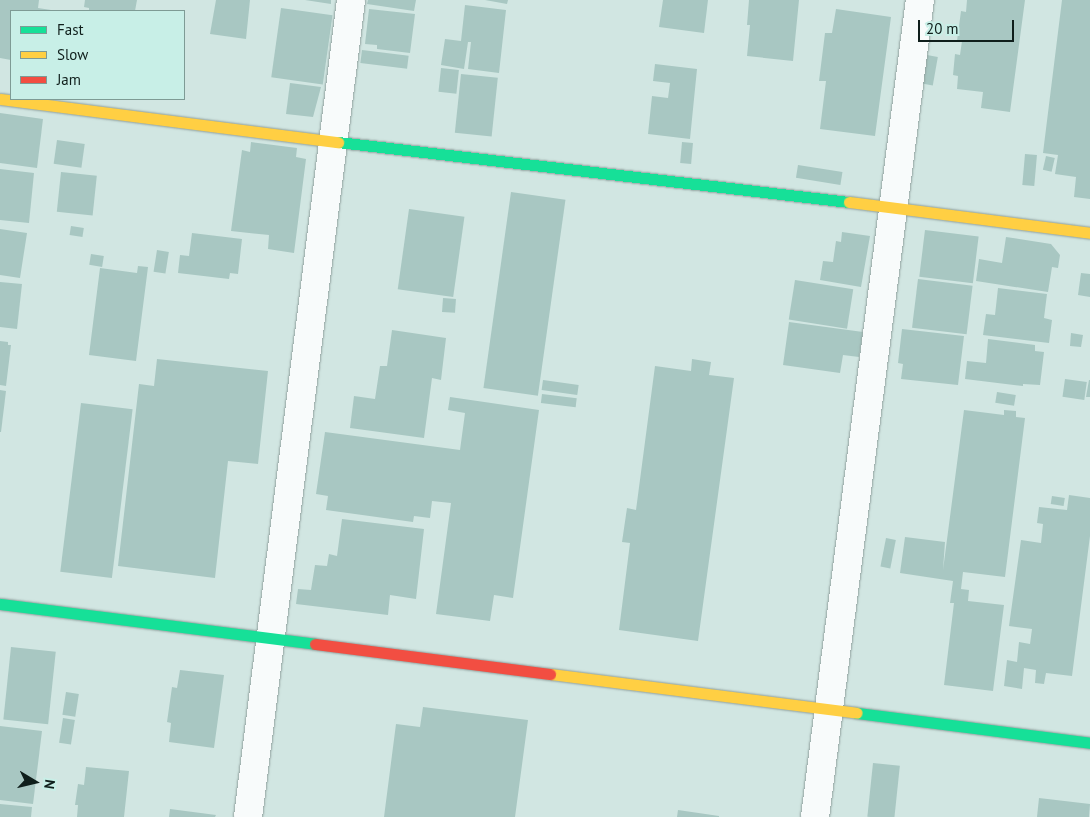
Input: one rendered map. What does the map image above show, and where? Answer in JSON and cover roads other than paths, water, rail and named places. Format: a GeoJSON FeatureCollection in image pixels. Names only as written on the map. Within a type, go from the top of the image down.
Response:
{"type":"FeatureCollection","features":[{"type":"Feature","properties":{"kind":"street"},"geometry":{"type":"LineString","coordinates":[[248,817],[351,0]]}},
{"type":"Feature","properties":{"kind":"street"},"geometry":{"type":"LineString","coordinates":[[815,817],[920,0]]}},
{"type":"Feature","properties":{"kind":"street"},"geometry":{"type":"LineString","coordinates":[[0,99],[334,142],[894,207],[1090,233]]}},
{"type":"Feature","properties":{"kind":"street"},"geometry":{"type":"LineString","coordinates":[[0,604],[1090,743]]}}]}
